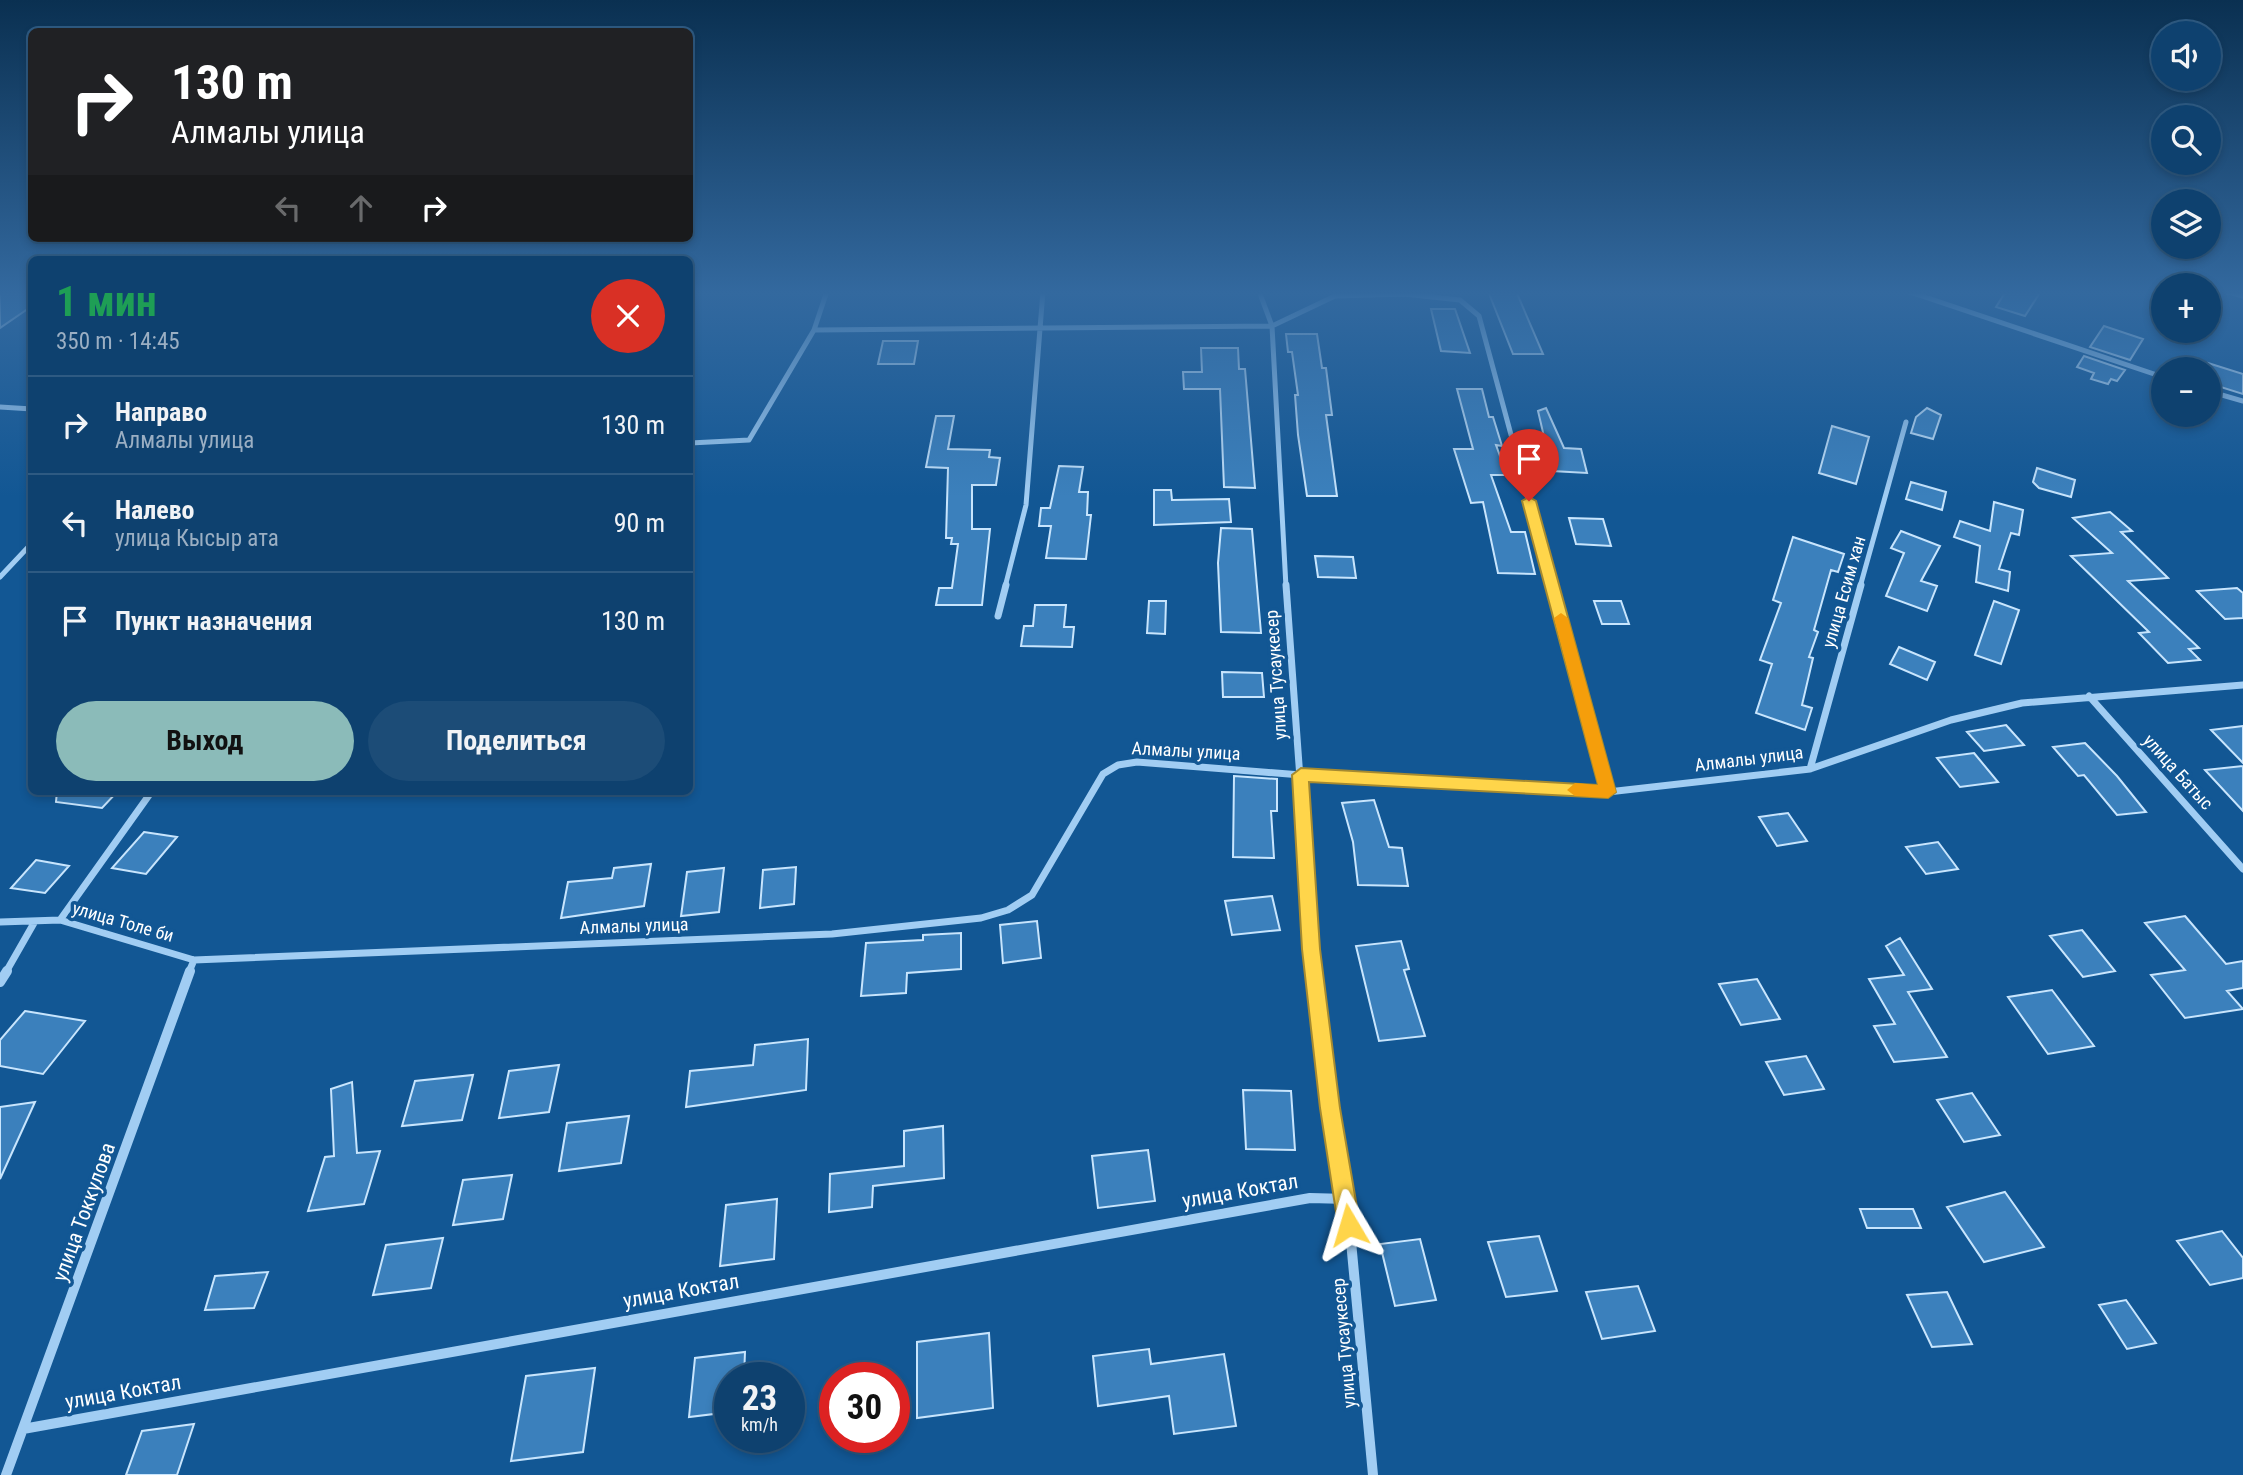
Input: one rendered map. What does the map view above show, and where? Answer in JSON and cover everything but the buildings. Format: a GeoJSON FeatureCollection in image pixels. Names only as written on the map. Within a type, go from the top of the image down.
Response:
{"type":"FeatureCollection","features":[{"type":"Feature","properties":{"kind":"street"},"geometry":{"type":"LineString","coordinates":[[693,443],[749,440],[796,360]]}},
{"type":"Feature","properties":{"kind":"street"},"geometry":{"type":"LineString","coordinates":[[998,615],[1027,505],[1038,360]]}},
{"type":"Feature","properties":{"kind":"street","name":"улица Тусаукесер"},"geometry":{"type":"LineString","coordinates":[[1274,360],[1292,698],[1301,775],[1311,949],[1330,1108],[1347,1199],[1373,1475]]}},
{"type":"Feature","properties":{"kind":"street"},"geometry":{"type":"LineString","coordinates":[[1491,360],[1608,792]]}},
{"type":"Feature","properties":{"kind":"street"},"geometry":{"type":"LineString","coordinates":[[2112,360],[2151,373]]}},
{"type":"Feature","properties":{"kind":"street"},"geometry":{"type":"LineString","coordinates":[[2221,395],[2243,401]]}},
{"type":"Feature","properties":{"kind":"street"},"geometry":{"type":"LineString","coordinates":[[0,407],[28,409]]}},
{"type":"Feature","properties":{"kind":"street","name":"улица Есим хан"},"geometry":{"type":"LineString","coordinates":[[1810,769],[1906,422]]}},
{"type":"Feature","properties":{"kind":"street"},"geometry":{"type":"LineString","coordinates":[[0,577],[28,547]]}},
{"type":"Feature","properties":{"kind":"street","name":"Алмалы улица"},"geometry":{"type":"LineString","coordinates":[[194,960],[832,934],[981,918],[1008,910],[1032,895],[1103,774],[1118,765],[1137,762],[1301,775],[1608,792],[1810,769],[1951,720],[2022,703],[2243,685]]}},
{"type":"Feature","properties":{"kind":"street","name":"улица Батыс"},"geometry":{"type":"LineString","coordinates":[[2089,696],[2243,869]]}},
{"type":"Feature","properties":{"kind":"street"},"geometry":{"type":"LineString","coordinates":[[60,920],[149,795]]}},
{"type":"Feature","properties":{"kind":"street","name":"улица Толе би"},"geometry":{"type":"LineString","coordinates":[[0,922],[34,923],[60,920],[194,960]]}},
{"type":"Feature","properties":{"kind":"street"},"geometry":{"type":"LineString","coordinates":[[0,982],[34,923]]}},
{"type":"Feature","properties":{"kind":"street","name":"улица Токкулова"},"geometry":{"type":"LineString","coordinates":[[6,1475],[194,960]]}},
{"type":"Feature","properties":{"kind":"street","name":"улица Коктал"},"geometry":{"type":"LineString","coordinates":[[23,1429],[1310,1198],[1347,1199]]}},
{"type":"Feature","properties":{"kind":"slow traffic"},"geometry":{"type":"LineString","coordinates":[[1561,618],[1608,792],[1575,790]]}},
{"type":"Feature","properties":{"kind":"route"},"geometry":{"type":"LineString","coordinates":[[1349,1225],[1347,1199],[1330,1108],[1311,949],[1301,775],[1608,792],[1529,501]]}}]}
